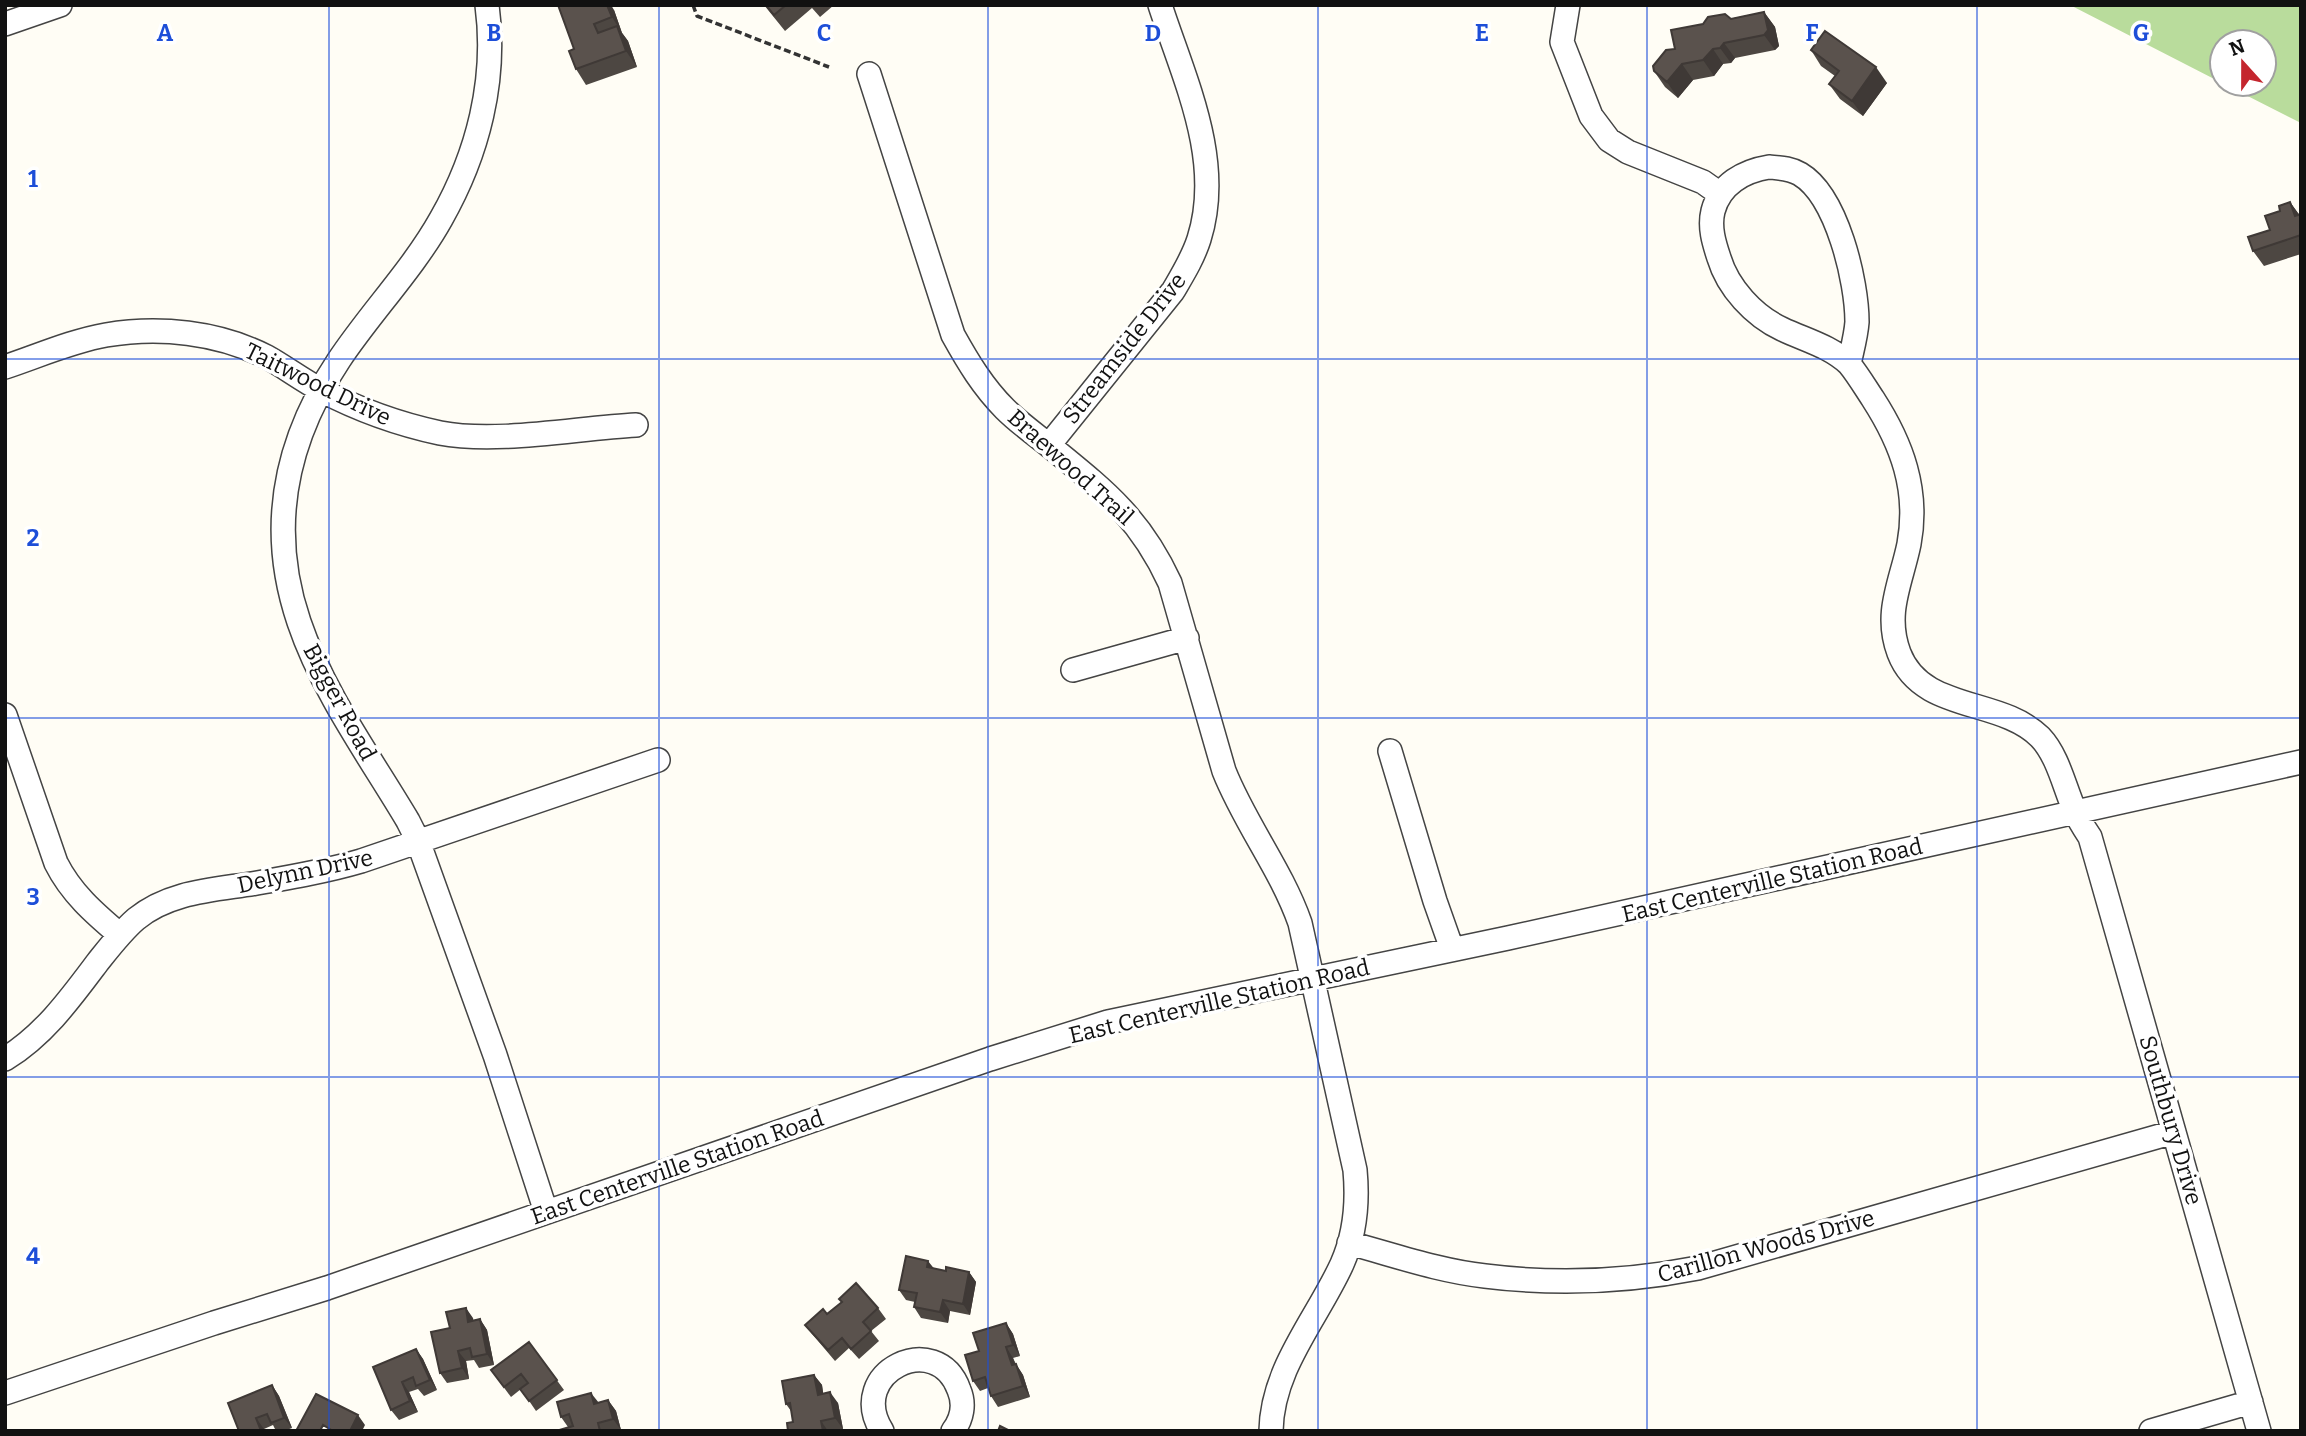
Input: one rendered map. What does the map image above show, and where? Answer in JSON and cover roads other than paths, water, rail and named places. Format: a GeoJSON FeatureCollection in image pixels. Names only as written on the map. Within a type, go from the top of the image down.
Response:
{"type":"FeatureCollection","features":[{"type":"Feature","properties":{"kind":"street"},"geometry":{"type":"LineString","coordinates":[[5,24],[60,5]]}},
{"type":"Feature","properties":{"kind":"street","name":"Bigger Road"},"geometry":{"type":"LineString","coordinates":[[487,5],[490,57],[487,87],[480,123],[457,189],[440,221],[339,360],[304,421],[294,448],[285,493],[284,551],[299,622],[317,666],[418,841],[495,1055],[546,1212]]}},
{"type":"Feature","properties":{"kind":"street","name":"Streamside Drive"},"geometry":{"type":"LineString","coordinates":[[1049,445],[1173,291],[1199,240],[1206,202],[1206,161],[1202,135],[1160,5]]}},
{"type":"Feature","properties":{"kind":"street"},"geometry":{"type":"LineString","coordinates":[[1568,5],[1562,42],[1591,116],[1609,141],[1628,152],[1703,182],[1720,194]]}},
{"type":"Feature","properties":{"kind":"street","name":"Braewood Trail"},"geometry":{"type":"LineString","coordinates":[[869,74],[953,335],[969,365],[1007,411],[1118,503],[1136,523],[1160,559],[1187,638],[1224,771],[1232,791],[1290,895],[1300,923],[1355,1170],[1356,1212],[1342,1264],[1282,1376],[1271,1431]]}},
{"type":"Feature","properties":{"kind":"street"},"geometry":{"type":"LineString","coordinates":[[1769,167],[1786,168],[1811,182],[1834,221],[1852,282],[1857,320],[1849,364],[1821,345],[1767,321],[1731,285],[1721,266],[1711,227],[1720,194],[1739,176],[1754,169],[1769,167]]}},
{"type":"Feature","properties":{"kind":"street","name":"Taitwood Drive"},"geometry":{"type":"LineString","coordinates":[[5,367],[106,335],[146,331],[180,332],[242,347],[266,357],[320,390],[387,420],[443,433],[470,436],[524,435],[636,425]]}},
{"type":"Feature","properties":{"kind":"street","name":"Southbury Drive"},"geometry":{"type":"LineString","coordinates":[[1849,364],[1889,424],[1907,468],[1912,496],[1912,522],[1893,608],[1895,637],[1900,656],[1927,687],[1945,697],[2013,717],[2035,733],[2052,753],[2075,812],[2090,837],[2259,1431]]}},
{"type":"Feature","properties":{"kind":"street"},"geometry":{"type":"LineString","coordinates":[[1073,670],[1187,638]]}},
{"type":"Feature","properties":{"kind":"street"},"geometry":{"type":"LineString","coordinates":[[5,715],[56,863],[65,881],[81,901],[120,935]]}},
{"type":"Feature","properties":{"kind":"street"},"geometry":{"type":"LineString","coordinates":[[1390,751],[1434,901],[1452,949]]}},
{"type":"Feature","properties":{"kind":"street","name":"Delynn Drive"},"geometry":{"type":"LineString","coordinates":[[5,1059],[39,1033],[61,1011],[120,935],[150,908],[198,892],[322,872],[361,862],[658,760]]}},
{"type":"Feature","properties":{"kind":"street","name":"East Centerville Station Road"},"geometry":{"type":"LineString","coordinates":[[5,1393],[327,1288],[990,1059],[1108,1022],[2301,762]]}},
{"type":"Feature","properties":{"kind":"street","name":"Carillon Woods Drive"},"geometry":{"type":"LineString","coordinates":[[1349,1243],[1427,1265],[1483,1276],[1558,1282],[1651,1277],[1711,1265],[2174,1132]]}},
{"type":"Feature","properties":{"kind":"street"},"geometry":{"type":"LineString","coordinates":[[883,1431],[873,1409],[878,1384],[886,1373],[897,1365],[909,1360],[922,1360],[935,1363],[957,1382],[962,1396],[962,1411],[953,1431]]}},
{"type":"Feature","properties":{"kind":"street"},"geometry":{"type":"LineString","coordinates":[[2151,1431],[2251,1402]]}}]}
